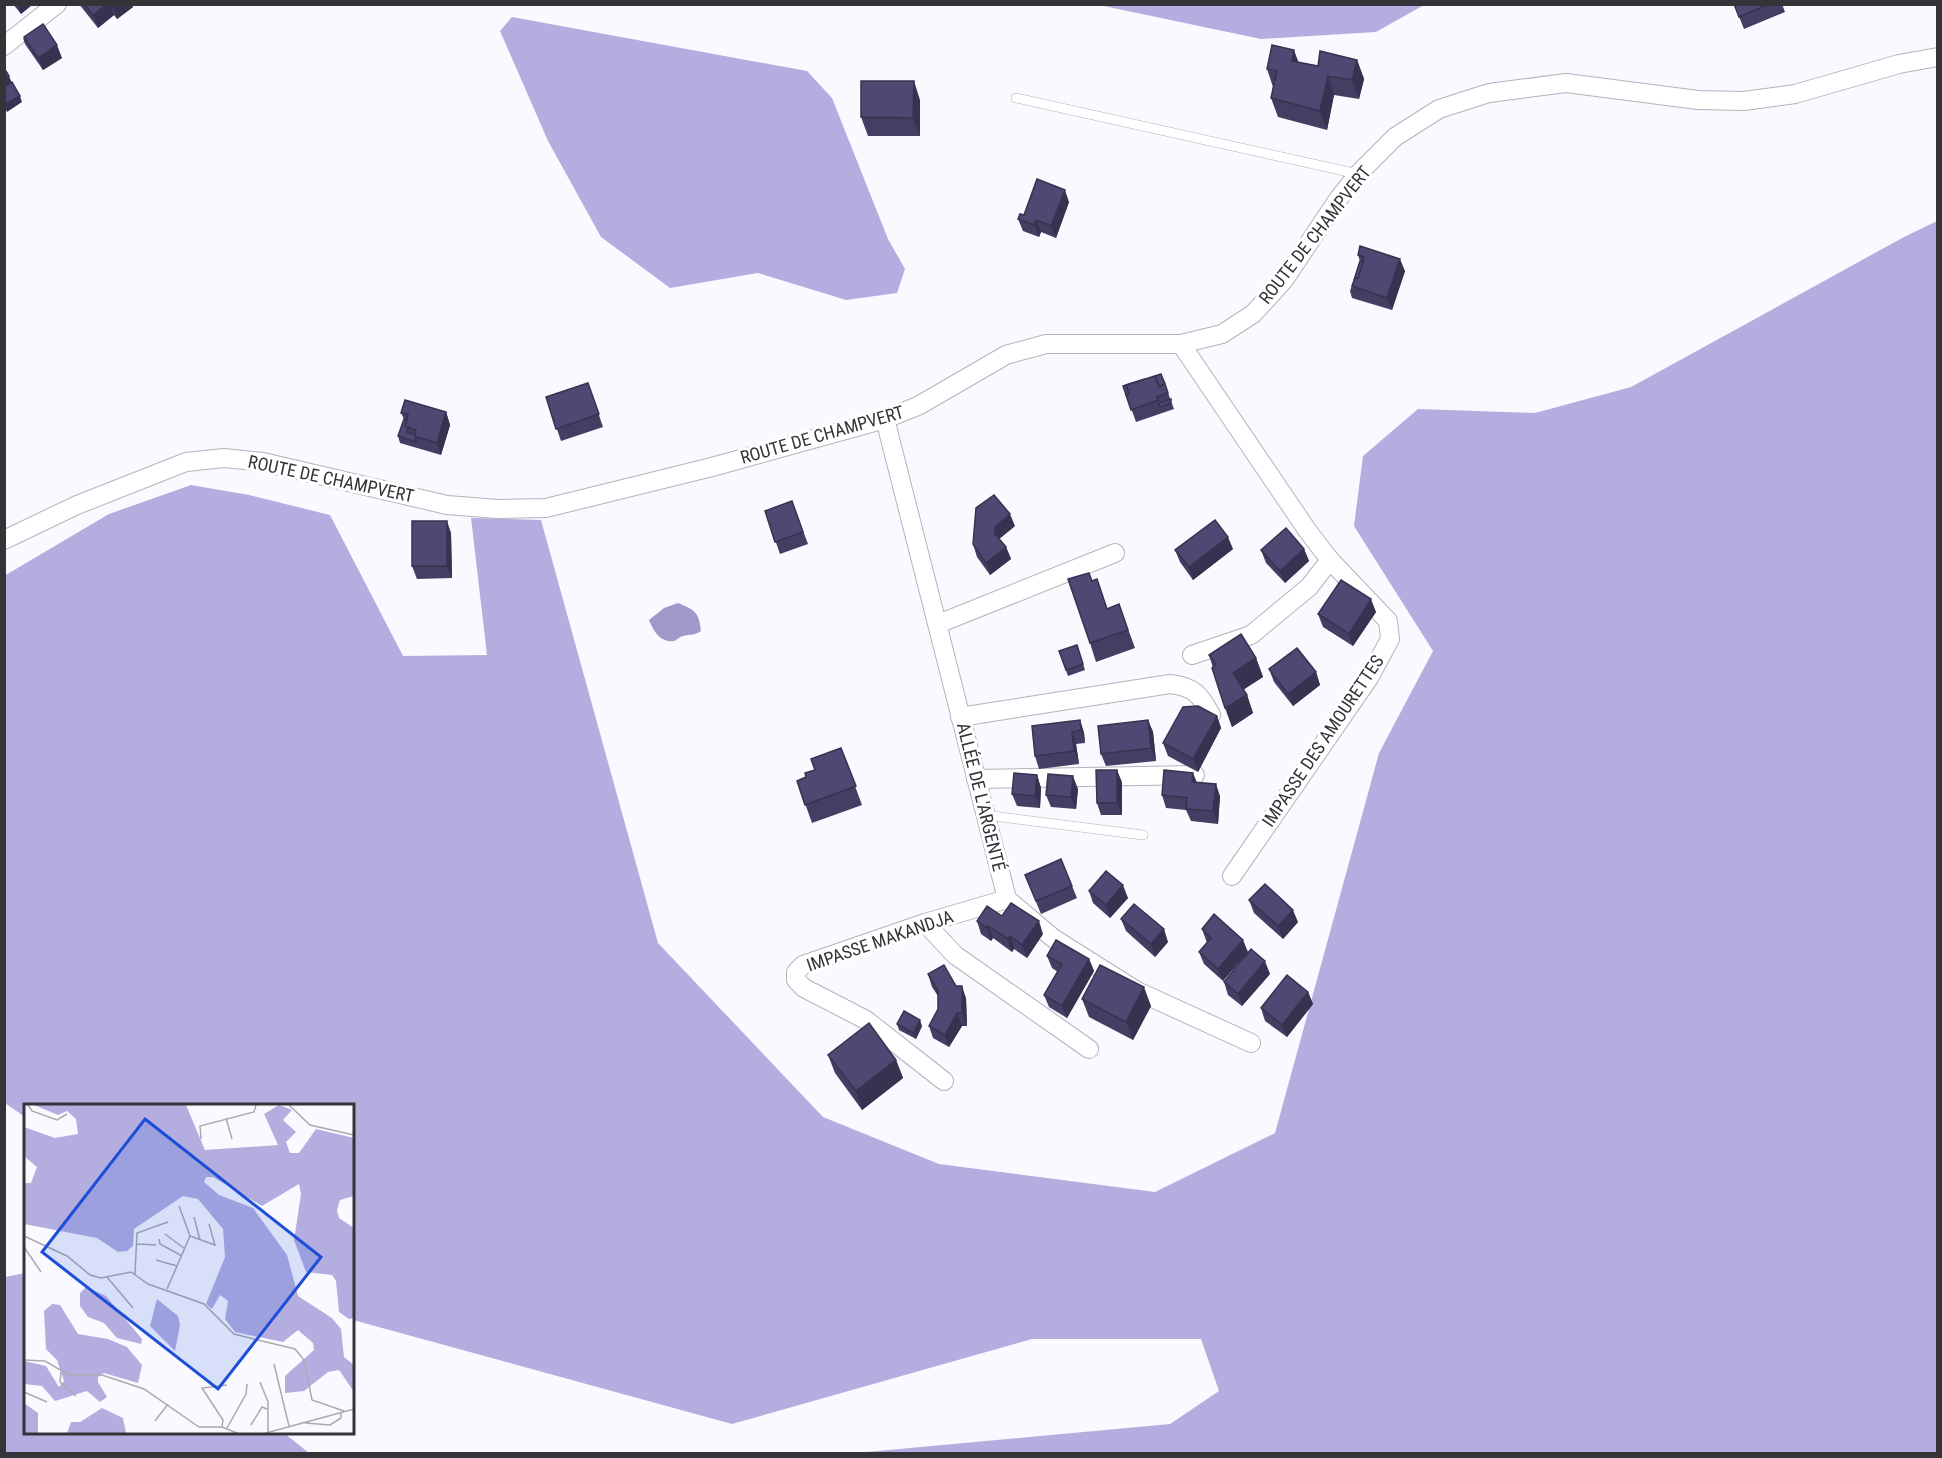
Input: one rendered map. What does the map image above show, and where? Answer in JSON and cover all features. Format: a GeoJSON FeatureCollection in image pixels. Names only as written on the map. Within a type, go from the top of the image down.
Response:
{"type":"FeatureCollection","features":[{"type":"Feature","properties":{"kind":"street"},"geometry":{"type":"LineString","coordinates":[[4,46],[57,4]]}},
{"type":"Feature","properties":{"kind":"street","name":"ROUTE DE CHAMPVERT"},"geometry":{"type":"LineString","coordinates":[[4,540],[76,505],[186,462],[225,458],[263,462],[447,505],[498,509],[546,508],[712,467],[885,418],[918,406],[1006,356],[1046,344],[1180,344],[1222,334],[1253,314],[1284,280],[1339,198],[1358,174],[1395,137],[1439,109],[1489,93],[1566,83],[1698,100],[1744,101],[1796,94],[1899,64],[1938,57]]}},
{"type":"Feature","properties":{"kind":"street","name":"IMPASSE DES AMOURETTES"},"geometry":{"type":"LineString","coordinates":[[1180,344],[1307,530],[1330,560],[1388,621],[1390,639],[1369,678],[1232,876]]}},
{"type":"Feature","properties":{"kind":"street","name":"ALLÉE DE L'ARGENTÉ"},"geometry":{"type":"LineString","coordinates":[[885,418],[1007,899]]}},
{"type":"Feature","properties":{"kind":"street"},"geometry":{"type":"LineString","coordinates":[[938,624],[1115,553]]}},
{"type":"Feature","properties":{"kind":"street"},"geometry":{"type":"LineString","coordinates":[[1192,655],[1251,635],[1309,587],[1330,560]]}},
{"type":"Feature","properties":{"kind":"street"},"geometry":{"type":"LineString","coordinates":[[960,717],[1170,684],[1187,686],[1202,697],[1211,715]]}},
{"type":"Feature","properties":{"kind":"street"},"geometry":{"type":"LineString","coordinates":[[976,779],[1195,775]]}},
{"type":"Feature","properties":{"kind":"street"},"geometry":{"type":"LineString","coordinates":[[1007,899],[1053,938],[1137,991],[1251,1043]]}},
{"type":"Feature","properties":{"kind":"street","name":"IMPASSE MAKANDJA"},"geometry":{"type":"LineString","coordinates":[[944,1081],[866,1020],[804,988],[796,980],[796,972],[803,965],[925,923],[1007,899]]}},
{"type":"Feature","properties":{"kind":"street"},"geometry":{"type":"LineString","coordinates":[[925,923],[955,954],[1089,1049]]}},
{"type":"Feature","properties":{"kind":"lane"},"geometry":{"type":"LineString","coordinates":[[1016,98],[1358,174]]}},
{"type":"Feature","properties":{"kind":"lane"},"geometry":{"type":"LineString","coordinates":[[985,815],[1143,835]]}},
{"type":"Feature","properties":{"kind":"shaded area"},"geometry":{"type":"Polygon","coordinates":[[[1099,5],[1424,5],[1376,32],[1261,39],[1099,5]]]}},
{"type":"Feature","properties":{"kind":"shaded area"},"geometry":{"type":"Polygon","coordinates":[[[512,17],[807,71],[832,98],[888,239],[905,269],[897,293],[846,300],[758,273],[670,288],[601,237],[548,141],[500,31],[512,17]]]}},
{"type":"Feature","properties":{"kind":"shaded area"},"geometry":{"type":"Polygon","coordinates":[[[1937,221],[1937,1453],[856,1453],[1170,1424],[1219,1391],[1201,1339],[1032,1339],[732,1424],[354,1320],[354,1104],[24,1104],[24,1116],[5,1103],[4,576],[109,514],[191,485],[249,495],[330,515],[403,656],[487,655],[471,518],[541,520],[658,943],[823,1117],[939,1164],[1155,1192],[1275,1133],[1379,753],[1433,651],[1354,526],[1363,456],[1418,409],[1535,413],[1631,387],[1937,221]]]}},
{"type":"Feature","properties":{"kind":"shaded area"},"geometry":{"type":"Polygon","coordinates":[[[678,603],[695,612],[701,631],[682,636],[674,641],[665,640],[655,632],[649,620],[664,608],[678,603]]]}},
{"type":"Feature","properties":{"kind":"shaded area"},"geometry":{"type":"Polygon","coordinates":[[[24,1273],[24,1434],[285,1434],[309,1453],[5,1453],[5,1277],[24,1273]]]}},
{"type":"Feature","properties":{"kind":"building"},"geometry":{"type":"Polygon","coordinates":[[[84,4],[107,4],[93,15],[84,4]]]}},
{"type":"Feature","properties":{"kind":"building"},"geometry":{"type":"Polygon","coordinates":[[[1734,4],[1769,4],[1739,17],[1734,4]]]}},
{"type":"Feature","properties":{"kind":"building"},"geometry":{"type":"Polygon","coordinates":[[[43,24],[57,45],[38,58],[24,37],[43,24]]]}},
{"type":"Feature","properties":{"kind":"building"},"geometry":{"type":"Polygon","coordinates":[[[1272,45],[1294,50],[1292,61],[1318,66],[1320,51],[1357,60],[1352,80],[1328,76],[1320,111],[1271,98],[1277,71],[1267,69],[1272,45]]]}},
{"type":"Feature","properties":{"kind":"building"},"geometry":{"type":"Polygon","coordinates":[[[4,68],[9,76],[4,79],[4,68]]]}},
{"type":"Feature","properties":{"kind":"building"},"geometry":{"type":"Polygon","coordinates":[[[861,81],[914,81],[913,118],[861,117],[861,81]]]}},
{"type":"Feature","properties":{"kind":"building"},"geometry":{"type":"Polygon","coordinates":[[[12,82],[20,96],[4,105],[4,87],[12,82]]]}},
{"type":"Feature","properties":{"kind":"building"},"geometry":{"type":"Polygon","coordinates":[[[1037,179],[1065,190],[1051,226],[1036,220],[1034,225],[1018,219],[1020,214],[1024,215],[1037,179]]]}},
{"type":"Feature","properties":{"kind":"building"},"geometry":{"type":"Polygon","coordinates":[[[1360,246],[1400,259],[1387,298],[1352,286],[1355,278],[1358,278],[1364,257],[1358,255],[1360,246]]]}},
{"type":"Feature","properties":{"kind":"building"},"geometry":{"type":"Polygon","coordinates":[[[1360,261],[1363,262],[1358,278],[1354,280],[1360,261]]]}},
{"type":"Feature","properties":{"kind":"building"},"geometry":{"type":"Polygon","coordinates":[[[1161,374],[1165,384],[1159,387],[1155,376],[1161,374]]]}},
{"type":"Feature","properties":{"kind":"building"},"geometry":{"type":"Polygon","coordinates":[[[1155,376],[1159,387],[1165,384],[1168,393],[1157,397],[1158,400],[1131,410],[1126,395],[1129,394],[1126,385],[1155,376]]]}},
{"type":"Feature","properties":{"kind":"building"},"geometry":{"type":"Polygon","coordinates":[[[588,383],[599,414],[556,429],[546,397],[588,383]]]}},
{"type":"Feature","properties":{"kind":"building"},"geometry":{"type":"Polygon","coordinates":[[[1126,385],[1129,394],[1126,395],[1123,386],[1126,385]]]}},
{"type":"Feature","properties":{"kind":"building"},"geometry":{"type":"Polygon","coordinates":[[[1171,399],[1171,403],[1160,407],[1159,403],[1171,399]]]}},
{"type":"Feature","properties":{"kind":"building"},"geometry":{"type":"Polygon","coordinates":[[[405,400],[446,412],[437,443],[414,436],[416,430],[405,426],[408,414],[401,413],[405,400]]]}},
{"type":"Feature","properties":{"kind":"building"},"geometry":{"type":"Polygon","coordinates":[[[404,419],[407,420],[405,426],[408,427],[407,432],[415,435],[416,442],[398,436],[404,419]]]}},
{"type":"Feature","properties":{"kind":"building"},"geometry":{"type":"Polygon","coordinates":[[[994,495],[1010,514],[995,527],[995,534],[1006,547],[986,563],[973,544],[976,508],[994,495]]]}},
{"type":"Feature","properties":{"kind":"building"},"geometry":{"type":"Polygon","coordinates":[[[792,501],[803,532],[775,542],[765,511],[792,501]]]}},
{"type":"Feature","properties":{"kind":"building"},"geometry":{"type":"Polygon","coordinates":[[[1215,520],[1228,537],[1189,567],[1175,550],[1215,520]]]}},
{"type":"Feature","properties":{"kind":"building"},"geometry":{"type":"Polygon","coordinates":[[[412,521],[447,521],[447,566],[412,566],[412,521]]]}},
{"type":"Feature","properties":{"kind":"building"},"geometry":{"type":"Polygon","coordinates":[[[1286,528],[1304,549],[1280,571],[1261,550],[1286,528]]]}},
{"type":"Feature","properties":{"kind":"building"},"geometry":{"type":"Polygon","coordinates":[[[1089,573],[1092,581],[1097,579],[1107,609],[1119,604],[1128,630],[1090,643],[1068,579],[1089,573]]]}},
{"type":"Feature","properties":{"kind":"building"},"geometry":{"type":"Polygon","coordinates":[[[1341,580],[1371,599],[1349,634],[1318,614],[1341,580]]]}},
{"type":"Feature","properties":{"kind":"building"},"geometry":{"type":"Polygon","coordinates":[[[1241,634],[1256,658],[1233,673],[1247,695],[1225,708],[1212,668],[1216,664],[1209,655],[1241,634]]]}},
{"type":"Feature","properties":{"kind":"building"},"geometry":{"type":"Polygon","coordinates":[[[1077,645],[1083,664],[1066,670],[1059,651],[1077,645]]]}},
{"type":"Feature","properties":{"kind":"building"},"geometry":{"type":"Polygon","coordinates":[[[1297,648],[1316,672],[1288,694],[1269,669],[1297,648]]]}},
{"type":"Feature","properties":{"kind":"building"},"geometry":{"type":"Polygon","coordinates":[[[1198,706],[1217,716],[1193,759],[1163,743],[1183,707],[1198,706]]]}},
{"type":"Feature","properties":{"kind":"building"},"geometry":{"type":"Polygon","coordinates":[[[1080,720],[1081,730],[1072,732],[1074,751],[1035,756],[1032,726],[1080,720]]]}},
{"type":"Feature","properties":{"kind":"building"},"geometry":{"type":"Polygon","coordinates":[[[1148,720],[1151,748],[1101,754],[1098,726],[1148,720]]]}},
{"type":"Feature","properties":{"kind":"building"},"geometry":{"type":"Polygon","coordinates":[[[841,748],[856,786],[805,805],[797,781],[806,777],[805,773],[815,770],[811,759],[841,748]]]}},
{"type":"Feature","properties":{"kind":"building"},"geometry":{"type":"Polygon","coordinates":[[[1096,770],[1117,770],[1117,803],[1097,803],[1096,770]]]}},
{"type":"Feature","properties":{"kind":"building"},"geometry":{"type":"Polygon","coordinates":[[[1164,770],[1193,773],[1192,782],[1216,784],[1213,811],[1186,809],[1187,798],[1162,795],[1164,770]]]}},
{"type":"Feature","properties":{"kind":"building"},"geometry":{"type":"Polygon","coordinates":[[[1014,773],[1037,775],[1035,796],[1012,794],[1014,773]]]}},
{"type":"Feature","properties":{"kind":"building"},"geometry":{"type":"Polygon","coordinates":[[[1048,774],[1073,776],[1071,797],[1046,795],[1048,774]]]}},
{"type":"Feature","properties":{"kind":"building"},"geometry":{"type":"Polygon","coordinates":[[[1061,859],[1072,886],[1036,901],[1025,875],[1061,859]]]}},
{"type":"Feature","properties":{"kind":"building"},"geometry":{"type":"Polygon","coordinates":[[[1106,871],[1123,885],[1106,905],[1089,891],[1106,871]]]}},
{"type":"Feature","properties":{"kind":"building"},"geometry":{"type":"Polygon","coordinates":[[[1265,884],[1293,910],[1278,926],[1249,900],[1265,884]]]}},
{"type":"Feature","properties":{"kind":"building"},"geometry":{"type":"Polygon","coordinates":[[[1011,903],[1039,921],[1022,945],[1010,936],[1008,939],[977,921],[987,906],[1002,916],[1011,903]]]}},
{"type":"Feature","properties":{"kind":"building"},"geometry":{"type":"Polygon","coordinates":[[[1134,904],[1164,929],[1151,944],[1121,919],[1134,904]]]}},
{"type":"Feature","properties":{"kind":"building"},"geometry":{"type":"Polygon","coordinates":[[[1214,914],[1243,940],[1218,969],[1199,952],[1211,938],[1202,929],[1214,914]]]}},
{"type":"Feature","properties":{"kind":"building"},"geometry":{"type":"Polygon","coordinates":[[[1056,940],[1089,959],[1062,1006],[1044,995],[1062,964],[1047,956],[1056,940]]]}},
{"type":"Feature","properties":{"kind":"building"},"geometry":{"type":"Polygon","coordinates":[[[1251,949],[1265,961],[1238,994],[1224,982],[1251,949]]]}},
{"type":"Feature","properties":{"kind":"building"},"geometry":{"type":"Polygon","coordinates":[[[944,965],[956,986],[962,986],[962,1013],[957,1013],[945,1035],[929,1026],[938,1009],[938,991],[928,974],[944,965]]]}},
{"type":"Feature","properties":{"kind":"building"},"geometry":{"type":"Polygon","coordinates":[[[1100,965],[1144,987],[1126,1022],[1082,999],[1100,965]]]}},
{"type":"Feature","properties":{"kind":"building"},"geometry":{"type":"Polygon","coordinates":[[[1287,975],[1308,992],[1282,1025],[1261,1008],[1287,975]]]}},
{"type":"Feature","properties":{"kind":"building"},"geometry":{"type":"Polygon","coordinates":[[[904,1011],[920,1020],[913,1033],[897,1024],[904,1011]]]}},
{"type":"Feature","properties":{"kind":"building"},"geometry":{"type":"Polygon","coordinates":[[[869,1023],[896,1060],[856,1091],[828,1055],[869,1023]]]}}]}
